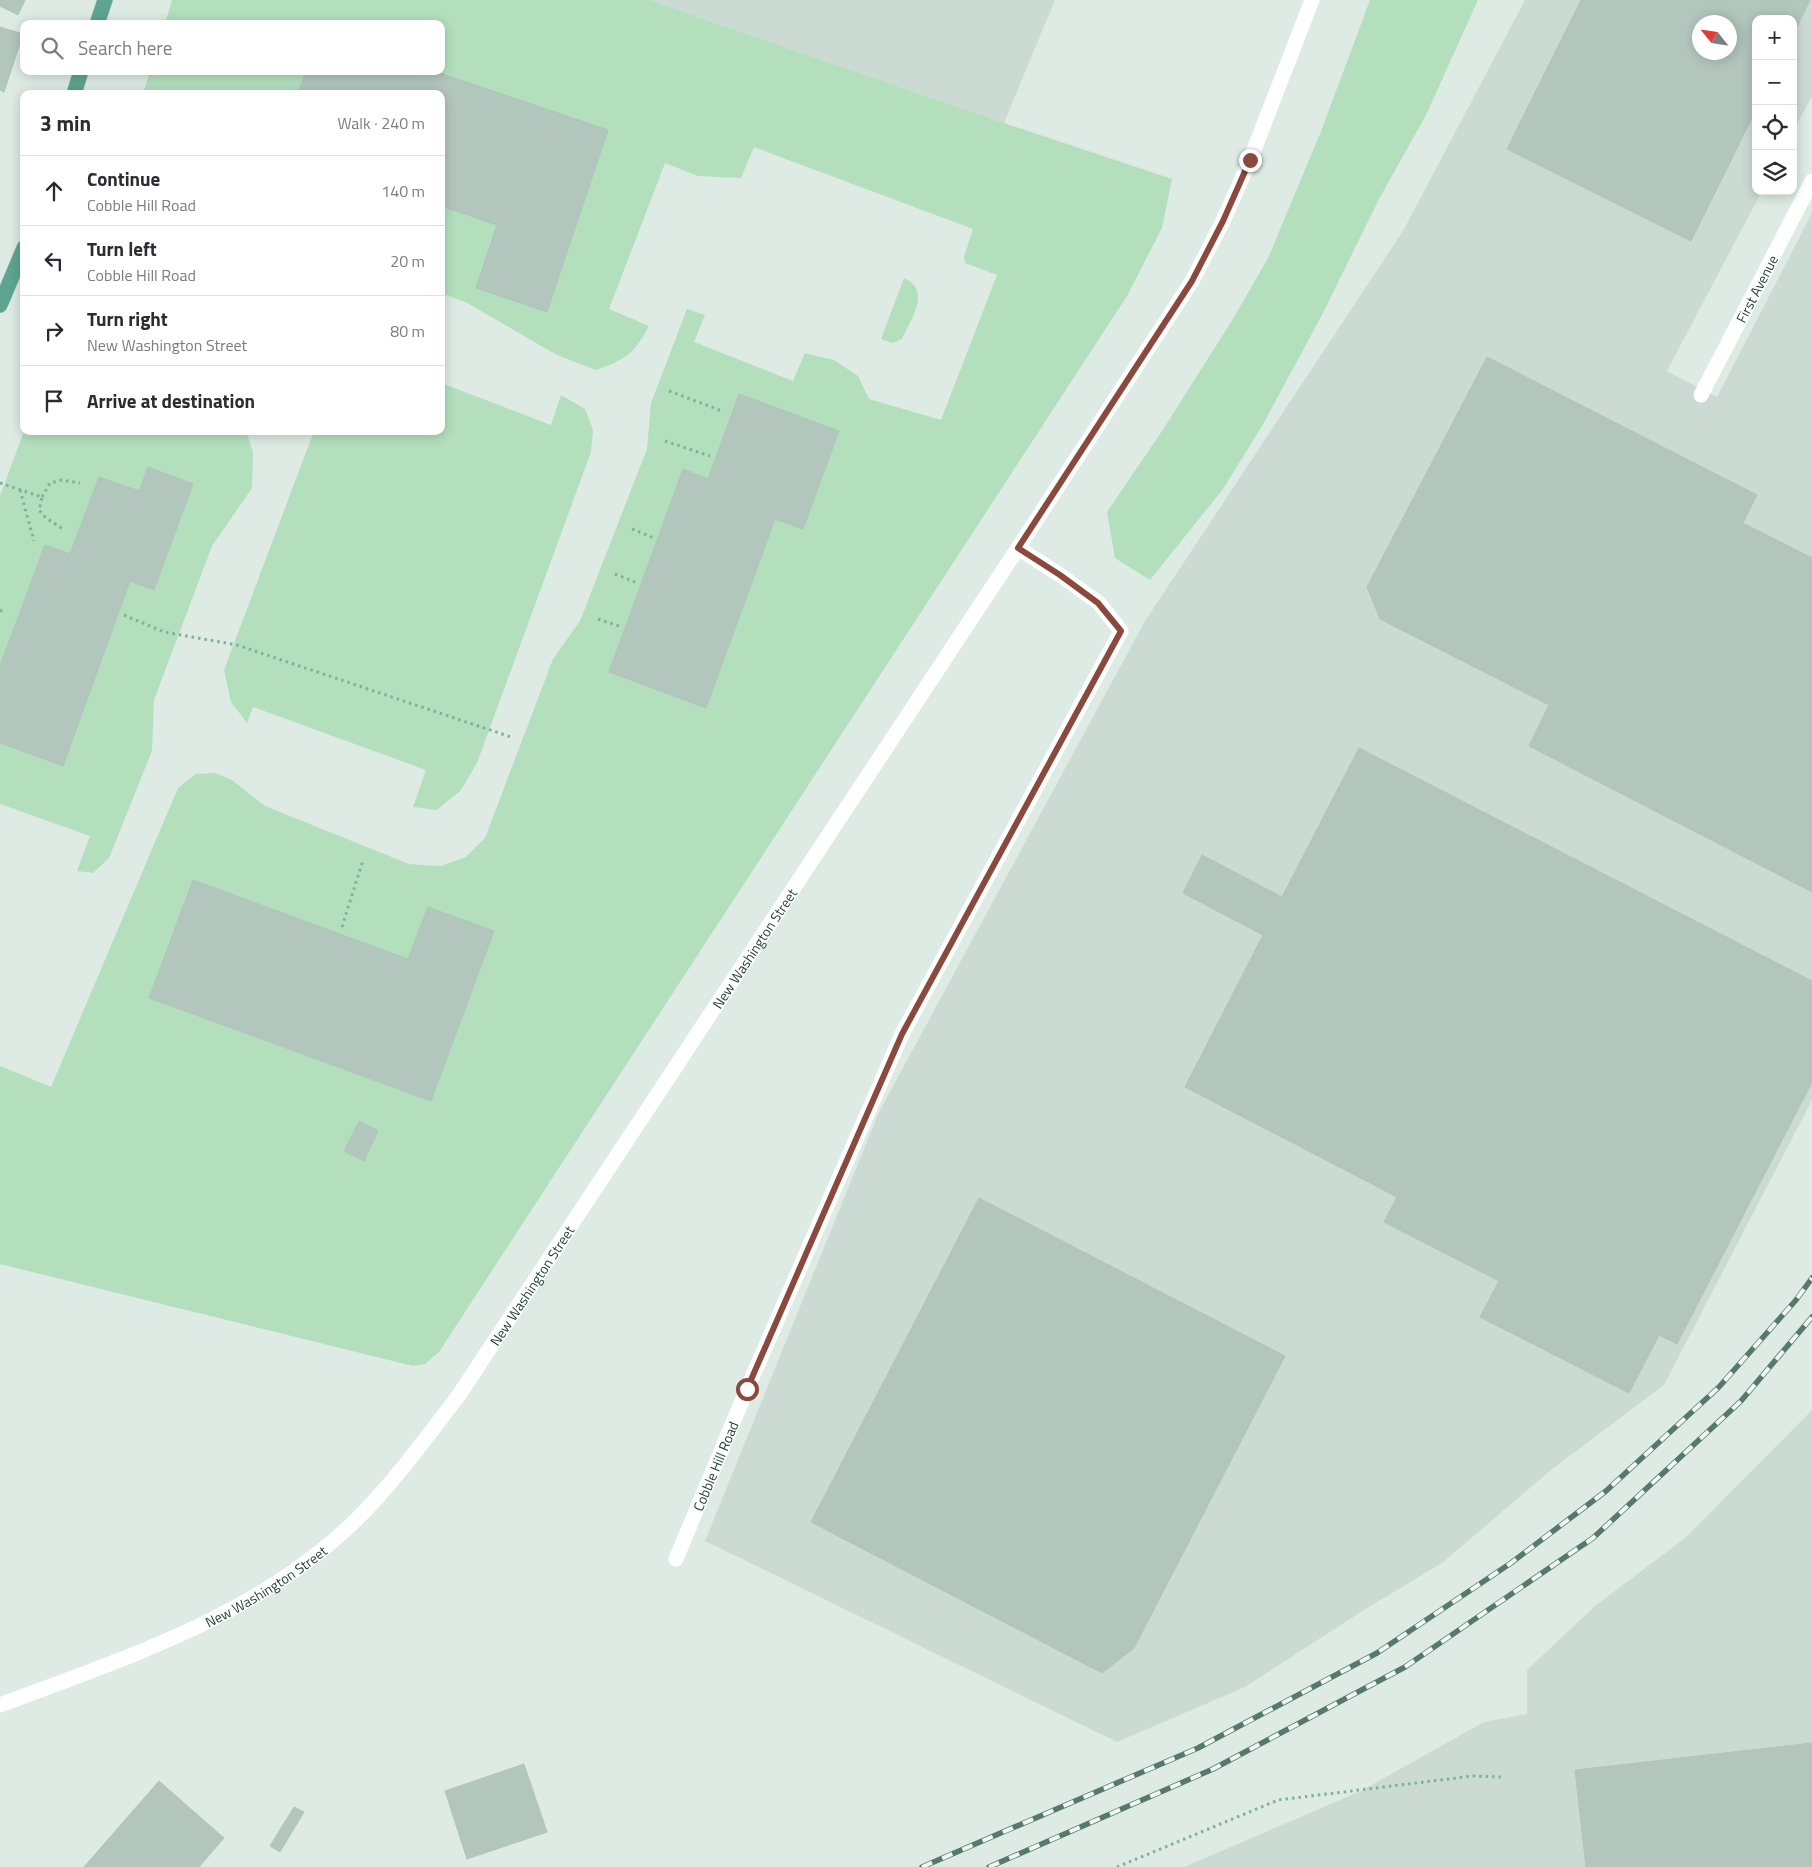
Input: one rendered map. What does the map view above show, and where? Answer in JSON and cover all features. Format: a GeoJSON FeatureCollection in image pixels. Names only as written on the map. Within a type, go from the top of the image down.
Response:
{"type":"FeatureCollection","features":[{"type":"Feature","properties":{"kind":"main road"},"geometry":{"type":"LineString","coordinates":[[98,20],[105,0]]}},
{"type":"Feature","properties":{"kind":"main road"},"geometry":{"type":"LineString","coordinates":[[75,90],[81,75]]}},
{"type":"Feature","properties":{"kind":"main road"},"geometry":{"type":"LineString","coordinates":[[0,305],[20,258]]}},
{"type":"Feature","properties":{"kind":"street","name":"New Washington Street"},"geometry":{"type":"LineString","coordinates":[[0,1704],[140,1653],[202,1625],[261,1593],[310,1559],[354,1522],[390,1484],[459,1395],[1192,281],[1223,221],[1250,160],[1312,0]]}},
{"type":"Feature","properties":{"kind":"street","name":"First Avenue"},"geometry":{"type":"LineString","coordinates":[[1701,395],[1812,182]]}},
{"type":"Feature","properties":{"kind":"street","name":"Cobble Hill Road"},"geometry":{"type":"LineString","coordinates":[[676,1559],[747,1389],[902,1034],[1121,631],[1098,603],[1060,575],[1018,548]]}},
{"type":"Feature","properties":{"kind":"path"},"geometry":{"type":"LineString","coordinates":[[669,391],[722,410]]}},
{"type":"Feature","properties":{"kind":"path"},"geometry":{"type":"LineString","coordinates":[[665,441],[710,456]]}},
{"type":"Feature","properties":{"kind":"path"},"geometry":{"type":"LineString","coordinates":[[63,529],[46,518],[39,510],[42,498],[50,483],[62,480],[80,484]]}},
{"type":"Feature","properties":{"kind":"path"},"geometry":{"type":"LineString","coordinates":[[0,483],[42,498]]}},
{"type":"Feature","properties":{"kind":"path"},"geometry":{"type":"LineString","coordinates":[[19,490],[34,541]]}},
{"type":"Feature","properties":{"kind":"path"},"geometry":{"type":"LineString","coordinates":[[632,529],[654,538]]}},
{"type":"Feature","properties":{"kind":"path"},"geometry":{"type":"LineString","coordinates":[[615,574],[635,582]]}},
{"type":"Feature","properties":{"kind":"path"},"geometry":{"type":"LineString","coordinates":[[0,611],[6,609]]}},
{"type":"Feature","properties":{"kind":"path"},"geometry":{"type":"LineString","coordinates":[[124,615],[164,632],[237,645],[511,736]]}},
{"type":"Feature","properties":{"kind":"path"},"geometry":{"type":"LineString","coordinates":[[598,619],[619,626]]}},
{"type":"Feature","properties":{"kind":"path"},"geometry":{"type":"LineString","coordinates":[[342,927],[363,860]]}},
{"type":"Feature","properties":{"kind":"path"},"geometry":{"type":"LineString","coordinates":[[1117,1867],[1278,1800],[1473,1776],[1501,1777]]}},
{"type":"Feature","properties":{"kind":"shaded area"},"geometry":{"type":"Polygon","coordinates":[[[649,0],[1055,0],[1004,123],[649,0]]]}},
{"type":"Feature","properties":{"kind":"shaded area"},"geometry":{"type":"Polygon","coordinates":[[[1525,0],[1812,0],[1812,96],[1797,124],[1797,15],[1752,15],[1752,195],[1760,195],[1667,371],[1717,397],[1812,213],[1812,1100],[1664,1385],[1551,1470],[1442,1563],[1364,1610],[1245,1687],[1117,1742],[705,1541],[879,1112],[1145,621],[1403,231],[1525,0]]]}},
{"type":"Feature","properties":{"kind":"shaded area"},"geometry":{"type":"Polygon","coordinates":[[[1812,1410],[1812,1867],[1184,1867],[1361,1791],[1484,1722],[1527,1714],[1527,1670],[1595,1606],[1685,1538],[1812,1410]]]}},
{"type":"Feature","properties":{"kind":"green space"},"geometry":{"type":"Polygon","coordinates":[[[172,0],[649,0],[1172,179],[1162,228],[1127,296],[439,1352],[425,1364],[413,1366],[0,1264],[0,1066],[51,1087],[178,788],[196,774],[215,773],[232,780],[265,806],[409,864],[441,866],[466,857],[485,838],[553,659],[580,621],[647,449],[651,403],[687,309],[705,315],[694,342],[793,381],[805,353],[834,360],[858,376],[869,399],[941,420],[997,275],[965,263],[964,257],[973,229],[754,147],[741,178],[698,176],[665,163],[609,309],[649,326],[639,343],[622,359],[596,370],[557,355],[467,303],[445,295],[445,90],[144,90],[149,75],[445,75],[445,20],[166,20],[172,0]]]}},
{"type":"Feature","properties":{"kind":"green space"},"geometry":{"type":"Polygon","coordinates":[[[1370,0],[1478,0],[1426,115],[1379,199],[1322,315],[1262,426],[1223,489],[1150,580],[1115,558],[1107,512],[1162,431],[1233,319],[1268,258],[1320,134],[1370,0]]]}},
{"type":"Feature","properties":{"kind":"green space"},"geometry":{"type":"Polygon","coordinates":[[[904,278],[917,290],[917,306],[902,339],[892,343],[881,339],[904,278]]]}},
{"type":"Feature","properties":{"kind":"green space"},"geometry":{"type":"Polygon","coordinates":[[[445,385],[551,425],[561,395],[585,409],[593,430],[591,452],[477,763],[461,790],[437,810],[413,807],[426,770],[253,707],[247,723],[231,702],[224,670],[312,435],[445,435],[445,385]]]}},
{"type":"Feature","properties":{"kind":"green space"},"geometry":{"type":"Polygon","coordinates":[[[23,435],[247,435],[253,452],[252,488],[212,546],[154,700],[152,751],[109,858],[93,873],[77,871],[90,836],[0,804],[0,496],[23,435]]]}},
{"type":"Feature","properties":{"kind":"building"},"geometry":{"type":"Polygon","coordinates":[[[0,0],[25,0],[18,15],[0,6],[0,0]]]}},
{"type":"Feature","properties":{"kind":"building"},"geometry":{"type":"Polygon","coordinates":[[[1581,0],[1810,0],[1797,27],[1797,15],[1752,15],[1752,118],[1691,241],[1507,149],[1581,0]]]}},
{"type":"Feature","properties":{"kind":"building"},"geometry":{"type":"Polygon","coordinates":[[[0,27],[20,33],[20,43],[4,92],[0,90],[0,27]]]}},
{"type":"Feature","properties":{"kind":"building"},"geometry":{"type":"Polygon","coordinates":[[[305,75],[445,75],[608,130],[547,312],[476,288],[497,225],[445,207],[445,90],[299,90],[305,75]]]}},
{"type":"Feature","properties":{"kind":"building"},"geometry":{"type":"Polygon","coordinates":[[[1487,357],[1757,495],[1743,523],[1812,558],[1812,892],[1529,746],[1549,705],[1380,619],[1367,587],[1487,357]]]}},
{"type":"Feature","properties":{"kind":"building"},"geometry":{"type":"Polygon","coordinates":[[[739,394],[839,431],[803,529],[775,519],[706,708],[609,672],[683,469],[708,479],[739,394]]]}},
{"type":"Feature","properties":{"kind":"building"},"geometry":{"type":"Polygon","coordinates":[[[148,467],[193,484],[154,590],[130,581],[63,766],[0,743],[0,666],[45,545],[70,554],[99,477],[139,491],[148,467]]]}},
{"type":"Feature","properties":{"kind":"building"},"geometry":{"type":"Polygon","coordinates":[[[1359,748],[1812,981],[1812,1082],[1677,1344],[1659,1335],[1629,1393],[1480,1317],[1499,1281],[1384,1222],[1397,1197],[1185,1087],[1263,935],[1183,893],[1202,855],[1282,897],[1359,748]]]}},
{"type":"Feature","properties":{"kind":"building"},"geometry":{"type":"Polygon","coordinates":[[[193,880],[408,959],[428,907],[494,931],[431,1101],[149,998],[193,880]]]}},
{"type":"Feature","properties":{"kind":"building"},"geometry":{"type":"Polygon","coordinates":[[[359,1121],[378,1131],[364,1161],[344,1151],[359,1121]]]}},
{"type":"Feature","properties":{"kind":"building"},"geometry":{"type":"Polygon","coordinates":[[[979,1198],[1285,1356],[1134,1648],[1102,1673],[811,1522],[979,1198]]]}},
{"type":"Feature","properties":{"kind":"building"},"geometry":{"type":"Polygon","coordinates":[[[1812,1743],[1812,1867],[1586,1867],[1575,1770],[1812,1743]]]}},
{"type":"Feature","properties":{"kind":"building"},"geometry":{"type":"Polygon","coordinates":[[[524,1764],[547,1832],[467,1859],[445,1791],[524,1764]]]}},
{"type":"Feature","properties":{"kind":"building"},"geometry":{"type":"Polygon","coordinates":[[[159,1781],[224,1838],[199,1867],[84,1867],[159,1781]]]}},
{"type":"Feature","properties":{"kind":"building"},"geometry":{"type":"Polygon","coordinates":[[[294,1807],[304,1812],[280,1852],[270,1846],[294,1807]]]}},
{"type":"Feature","properties":{"kind":"railway"},"geometry":{"type":"LineString","coordinates":[[922,1867],[1198,1748],[1377,1653],[1511,1563],[1606,1491],[1719,1387],[1796,1300],[1812,1278]]}},
{"type":"Feature","properties":{"kind":"railway"},"geometry":{"type":"LineString","coordinates":[[989,1867],[1213,1769],[1405,1667],[1593,1538],[1741,1401],[1812,1317]]}},
{"type":"Feature","properties":{"kind":"route"},"geometry":{"type":"LineString","coordinates":[[747,1389],[902,1034],[1121,631],[1098,603],[1060,575],[1018,548],[1192,281],[1223,221],[1250,160]]}}]}
